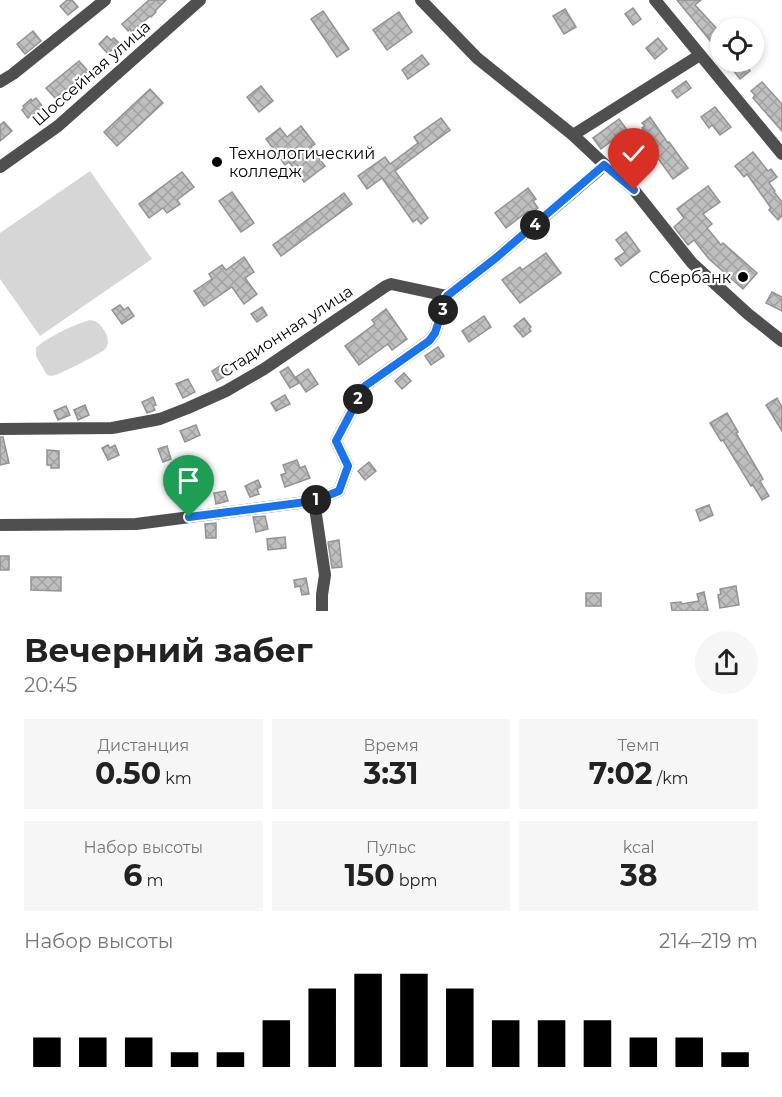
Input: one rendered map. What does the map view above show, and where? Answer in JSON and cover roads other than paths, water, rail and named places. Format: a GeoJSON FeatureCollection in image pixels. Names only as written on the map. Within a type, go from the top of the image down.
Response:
{"type":"FeatureCollection","features":[{"type":"Feature","properties":{"kind":"street"},"geometry":{"type":"LineString","coordinates":[[0,82],[14,74],[105,0]]}},
{"type":"Feature","properties":{"kind":"street","name":"Шоссейная улица"},"geometry":{"type":"LineString","coordinates":[[0,167],[58,126],[200,0]]}},
{"type":"Feature","properties":{"kind":"street"},"geometry":{"type":"LineString","coordinates":[[421,0],[477,58],[573,135],[634,190],[692,263],[748,314],[782,341]]}},
{"type":"Feature","properties":{"kind":"street"},"geometry":{"type":"LineString","coordinates":[[655,0],[782,154]]}},
{"type":"Feature","properties":{"kind":"street"},"geometry":{"type":"LineString","coordinates":[[573,135],[700,55]]}},
{"type":"Feature","properties":{"kind":"street"},"geometry":{"type":"LineString","coordinates":[[0,525],[136,524],[314,501],[339,491],[348,466],[336,441],[365,386],[429,341],[435,333],[447,296],[497,257],[604,165]]}},
{"type":"Feature","properties":{"kind":"street","name":"Стадионная улица"},"geometry":{"type":"LineString","coordinates":[[0,429],[112,428],[160,419],[226,391],[264,369],[386,286],[391,284],[447,296]]}},
{"type":"Feature","properties":{"kind":"street"},"geometry":{"type":"LineString","coordinates":[[314,501],[325,575],[322,611]]}},
{"type":"Feature","properties":{"kind":"place","name":"Технологический колледж"},"geometry":{"type":"Point","coordinates":[217,162]}},
{"type":"Feature","properties":{"kind":"place","name":"Сбербанк"},"geometry":{"type":"Point","coordinates":[743,277]}}]}
